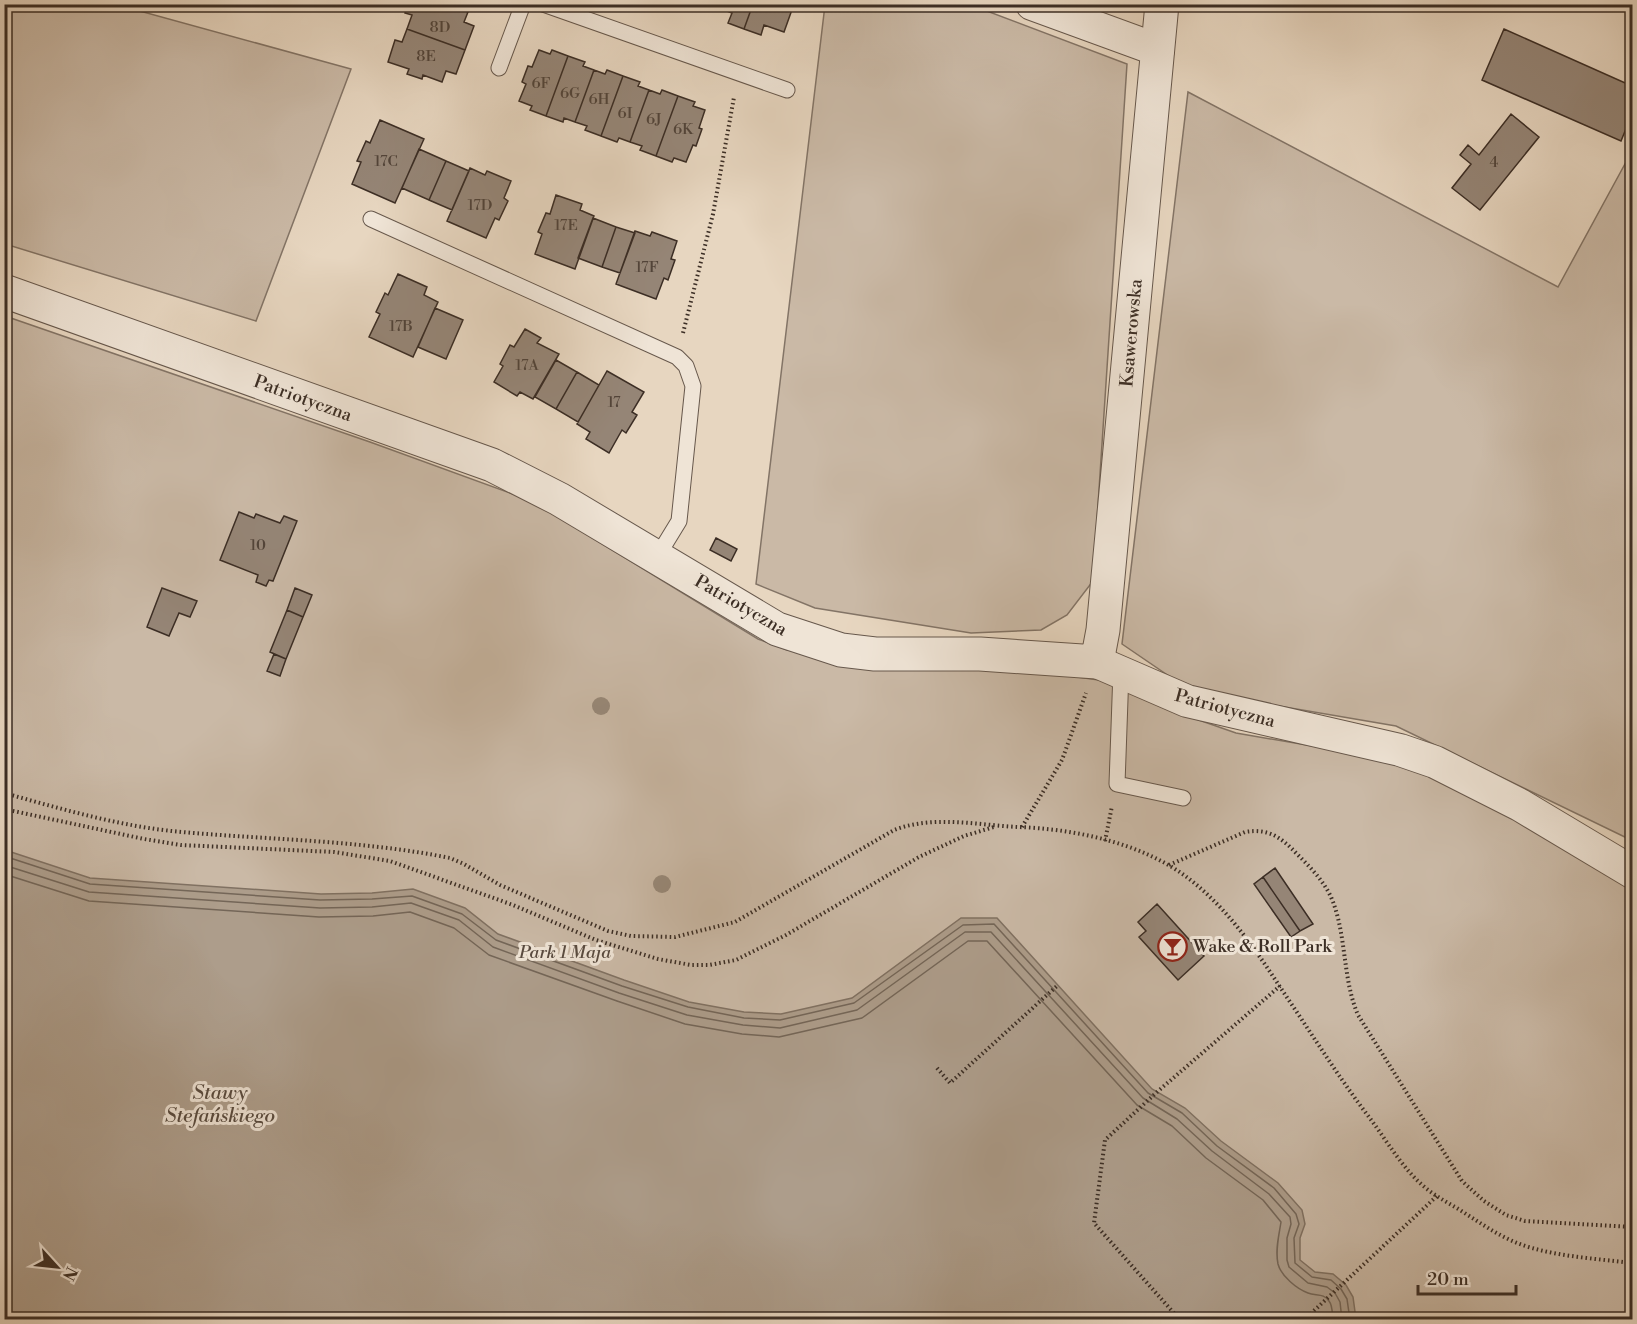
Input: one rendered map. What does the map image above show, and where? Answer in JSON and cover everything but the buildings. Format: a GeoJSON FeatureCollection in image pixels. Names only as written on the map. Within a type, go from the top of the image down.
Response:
{"type":"FeatureCollection","features":[{"type":"Feature","properties":{"kind":"street"},"geometry":{"type":"LineString","coordinates":[[1032,4],[1158,50]]}},
{"type":"Feature","properties":{"kind":"street","name":"Ksawerowska"},"geometry":{"type":"LineString","coordinates":[[1109,666],[1104,618],[1162,4]]}},
{"type":"Feature","properties":{"kind":"street","name":"Patriotyczna"},"geometry":{"type":"LineString","coordinates":[[4,291],[492,465],[551,494],[777,629],[841,650],[875,654],[980,654],[1109,666],[1166,693],[1195,703],[1400,750],[1435,762],[1520,805],[1632,870]]}},
{"type":"Feature","properties":{"kind":"lane"},"geometry":{"type":"LineString","coordinates":[[499,68],[523,4]]}},
{"type":"Feature","properties":{"kind":"lane"},"geometry":{"type":"LineString","coordinates":[[543,4],[787,90]]}},
{"type":"Feature","properties":{"kind":"lane"},"geometry":{"type":"LineString","coordinates":[[371,219],[677,357],[686,366],[693,386],[680,521],[657,557]]}},
{"type":"Feature","properties":{"kind":"lane"},"geometry":{"type":"LineString","coordinates":[[1109,666],[1117,784],[1183,798]]}},
{"type":"Feature","properties":{"kind":"path"},"geometry":{"type":"LineString","coordinates":[[683,335],[713,214],[739,73]]}},
{"type":"Feature","properties":{"kind":"path"},"geometry":{"type":"LineString","coordinates":[[1022,827],[1062,760],[1109,666]]}},
{"type":"Feature","properties":{"kind":"path"},"geometry":{"type":"LineString","coordinates":[[1105,841],[1117,784]]}},
{"type":"Feature","properties":{"kind":"path"},"geometry":{"type":"LineString","coordinates":[[4,793],[146,827],[181,832],[335,842],[450,858],[500,885],[608,931],[657,938],[675,938],[735,922],[894,830],[906,826],[921,823],[965,822],[1080,834],[1105,841],[1138,851],[1168,865],[1188,878],[1229,917],[1251,943],[1346,1087],[1426,1189],[1505,1239],[1531,1248],[1632,1263]]}},
{"type":"Feature","properties":{"kind":"path"},"geometry":{"type":"LineString","coordinates":[[4,809],[181,845],[334,852],[390,861],[513,905],[596,940],[658,959],[691,965],[709,965],[736,960],[786,935],[919,857],[963,836],[997,826]]}},
{"type":"Feature","properties":{"kind":"path"},"geometry":{"type":"LineString","coordinates":[[1168,865],[1245,832],[1257,830],[1278,836],[1313,870],[1330,896],[1338,923],[1351,995],[1358,1015],[1462,1180],[1495,1209],[1525,1221],[1632,1227]]}},
{"type":"Feature","properties":{"kind":"path"},"geometry":{"type":"LineString","coordinates":[[937,1068],[950,1083],[1058,985]]}},
{"type":"Feature","properties":{"kind":"path"},"geometry":{"type":"LineString","coordinates":[[1180,1320],[1094,1223],[1106,1140],[1157,1092],[1280,986]]}},
{"type":"Feature","properties":{"kind":"path"},"geometry":{"type":"LineString","coordinates":[[1304,1320],[1437,1196]]}},
{"type":"Feature","properties":{"kind":"green space"},"geometry":{"type":"Polygon","coordinates":[[[4,5],[118,5],[351,69],[256,321],[5,244],[4,5]]]}},
{"type":"Feature","properties":{"kind":"green space"},"geometry":{"type":"Polygon","coordinates":[[[825,5],[971,5],[1127,64],[1093,581],[1067,615],[1041,630],[971,633],[815,608],[756,584],[825,5]]]}},
{"type":"Feature","properties":{"kind":"green space"},"geometry":{"type":"Polygon","coordinates":[[[1188,92],[1558,287],[1632,151],[1631,840],[1396,726],[1191,691],[1122,644],[1188,92]]]}},
{"type":"Feature","properties":{"kind":"green space","name":"Park 1 Maja"},"geometry":{"type":"Polygon","coordinates":[[[5,316],[370,442],[532,501],[758,639],[787,650],[893,662],[990,665],[1113,682],[1173,711],[1236,733],[1412,763],[1632,883],[1632,1319],[5,1320],[5,316]]]}},
{"type":"Feature","properties":{"kind":"water","name":"Stawy Stefańskiego"},"geometry":{"type":"Polygon","coordinates":[[[5,850],[90,878],[321,894],[413,889],[465,908],[498,934],[689,1002],[744,1012],[781,1014],[852,998],[961,918],[997,918],[1152,1089],[1185,1108],[1221,1141],[1278,1183],[1302,1210],[1305,1224],[1300,1238],[1300,1260],[1315,1272],[1333,1274],[1346,1285],[1353,1297],[1356,1319],[5,1319],[5,850]]]}},
{"type":"Feature","properties":{"kind":"place","name":"Wake & Roll Park"},"geometry":{"type":"Point","coordinates":[1172,946]}}]}
